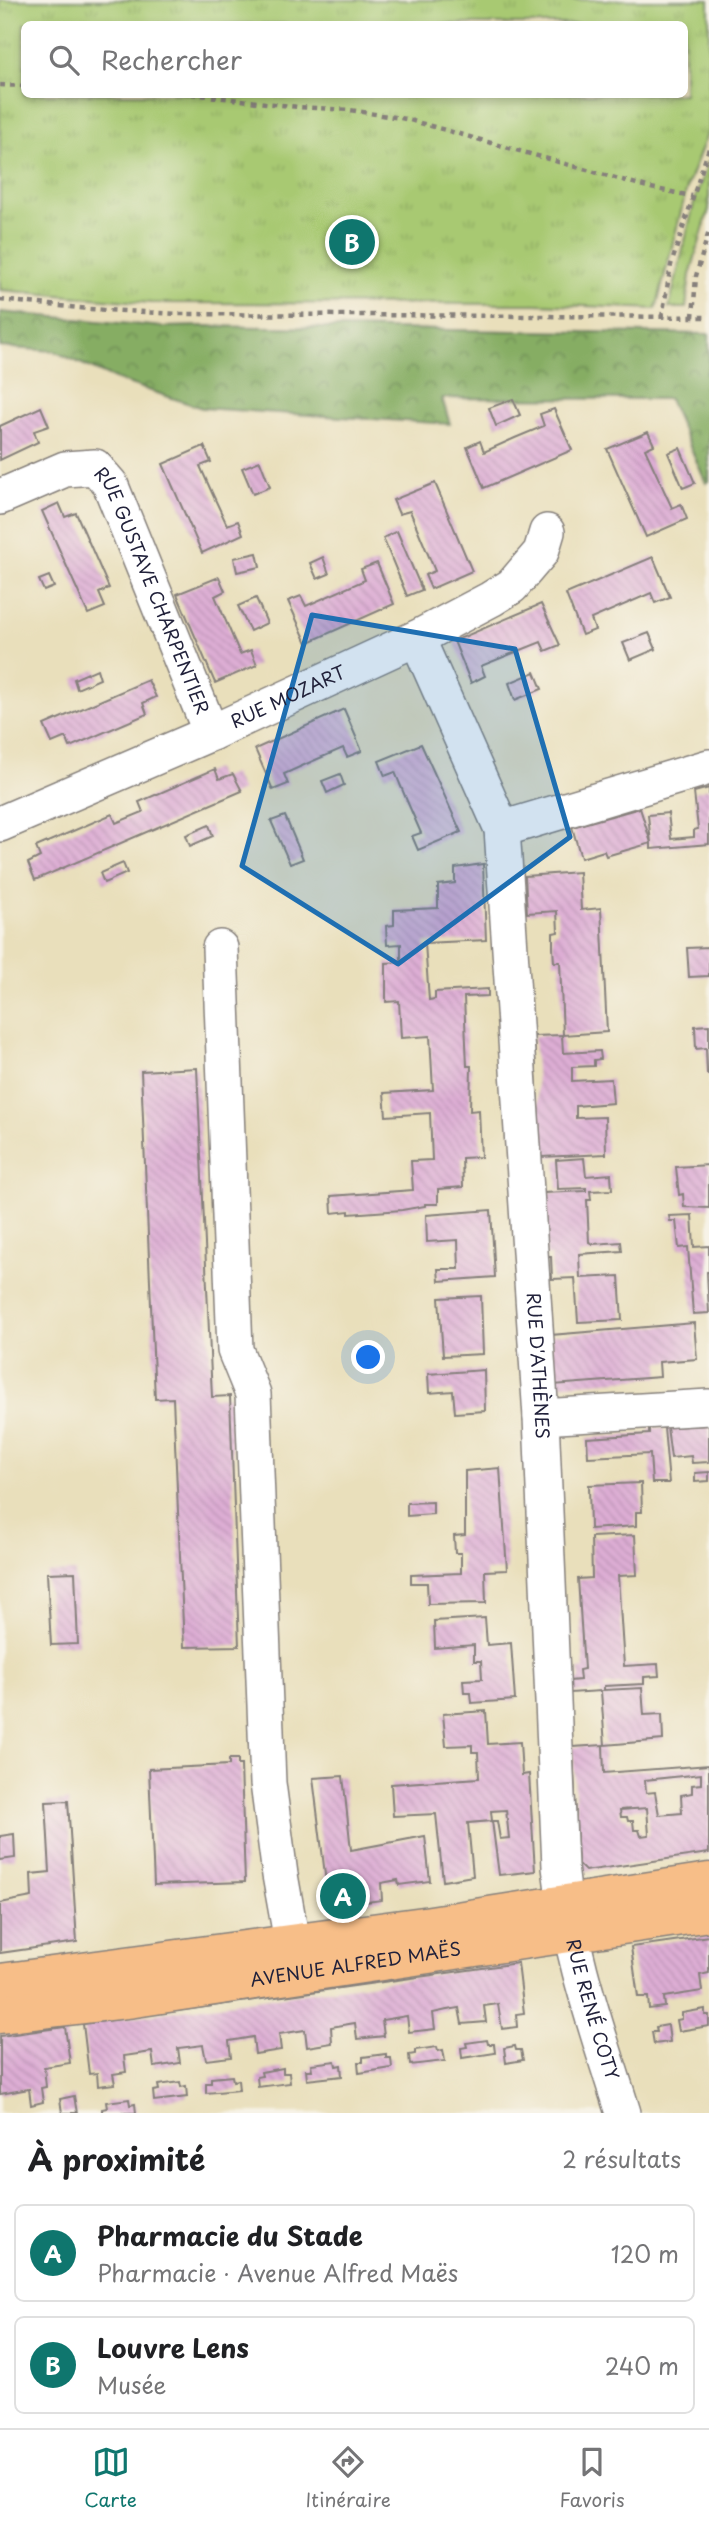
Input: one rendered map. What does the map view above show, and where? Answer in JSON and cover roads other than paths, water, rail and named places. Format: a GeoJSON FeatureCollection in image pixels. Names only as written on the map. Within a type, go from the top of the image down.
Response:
{"type":"FeatureCollection","features":[{"type":"Feature","properties":{"kind":"main road","name":"AVENUE ALFRED MAËS"},"geometry":{"type":"LineString","coordinates":[[566,1919],[709,1882]]}},
{"type":"Feature","properties":{"kind":"main road","name":"AVENUE ALFRED MAËS"},"geometry":{"type":"LineString","coordinates":[[0,2014],[128,1999],[296,1958],[566,1919],[709,1912]]}},
{"type":"Feature","properties":{"kind":"main road","name":"AVENUE ALFRED MAËS"},"geometry":{"type":"LineString","coordinates":[[0,1983],[173,1958],[296,1958]]}},
{"type":"Feature","properties":{"kind":"street","name":"RUE GUSTAVE CHARPENTIER"},"geometry":{"type":"LineString","coordinates":[[0,497],[65,469],[95,467],[110,484],[211,733]]}},
{"type":"Feature","properties":{"kind":"street","name":"RUE MOZART"},"geometry":{"type":"LineString","coordinates":[[0,824],[211,733],[417,638],[512,586],[541,552],[547,532]]}},
{"type":"Feature","properties":{"kind":"street"},"geometry":{"type":"LineString","coordinates":[[417,638],[502,829],[709,767]]}},
{"type":"Feature","properties":{"kind":"street","name":"RUE D'ATHÈNES"},"geometry":{"type":"LineString","coordinates":[[502,829],[541,1417],[559,1853],[566,1919]]}},
{"type":"Feature","properties":{"kind":"street"},"geometry":{"type":"LineString","coordinates":[[0,1999],[266,1960],[296,1958],[280,1875],[268,1783],[253,1394],[235,1350],[220,948]]}},
{"type":"Feature","properties":{"kind":"street"},"geometry":{"type":"LineString","coordinates":[[541,1417],[709,1407]]}},
{"type":"Feature","properties":{"kind":"street"},"geometry":{"type":"LineString","coordinates":[[566,1919],[709,1896]]}},
{"type":"Feature","properties":{"kind":"street","name":"RUE RENÉ COTY"},"geometry":{"type":"LineString","coordinates":[[566,1919],[623,2113]]}},
{"type":"Feature","properties":{"kind":"place","name":"Louvre Lens"},"geometry":{"type":"Point","coordinates":[352,242]}},
{"type":"Feature","properties":{"kind":"place","name":"Pharmacie du Stade"},"geometry":{"type":"Point","coordinates":[343,1896]}}]}
